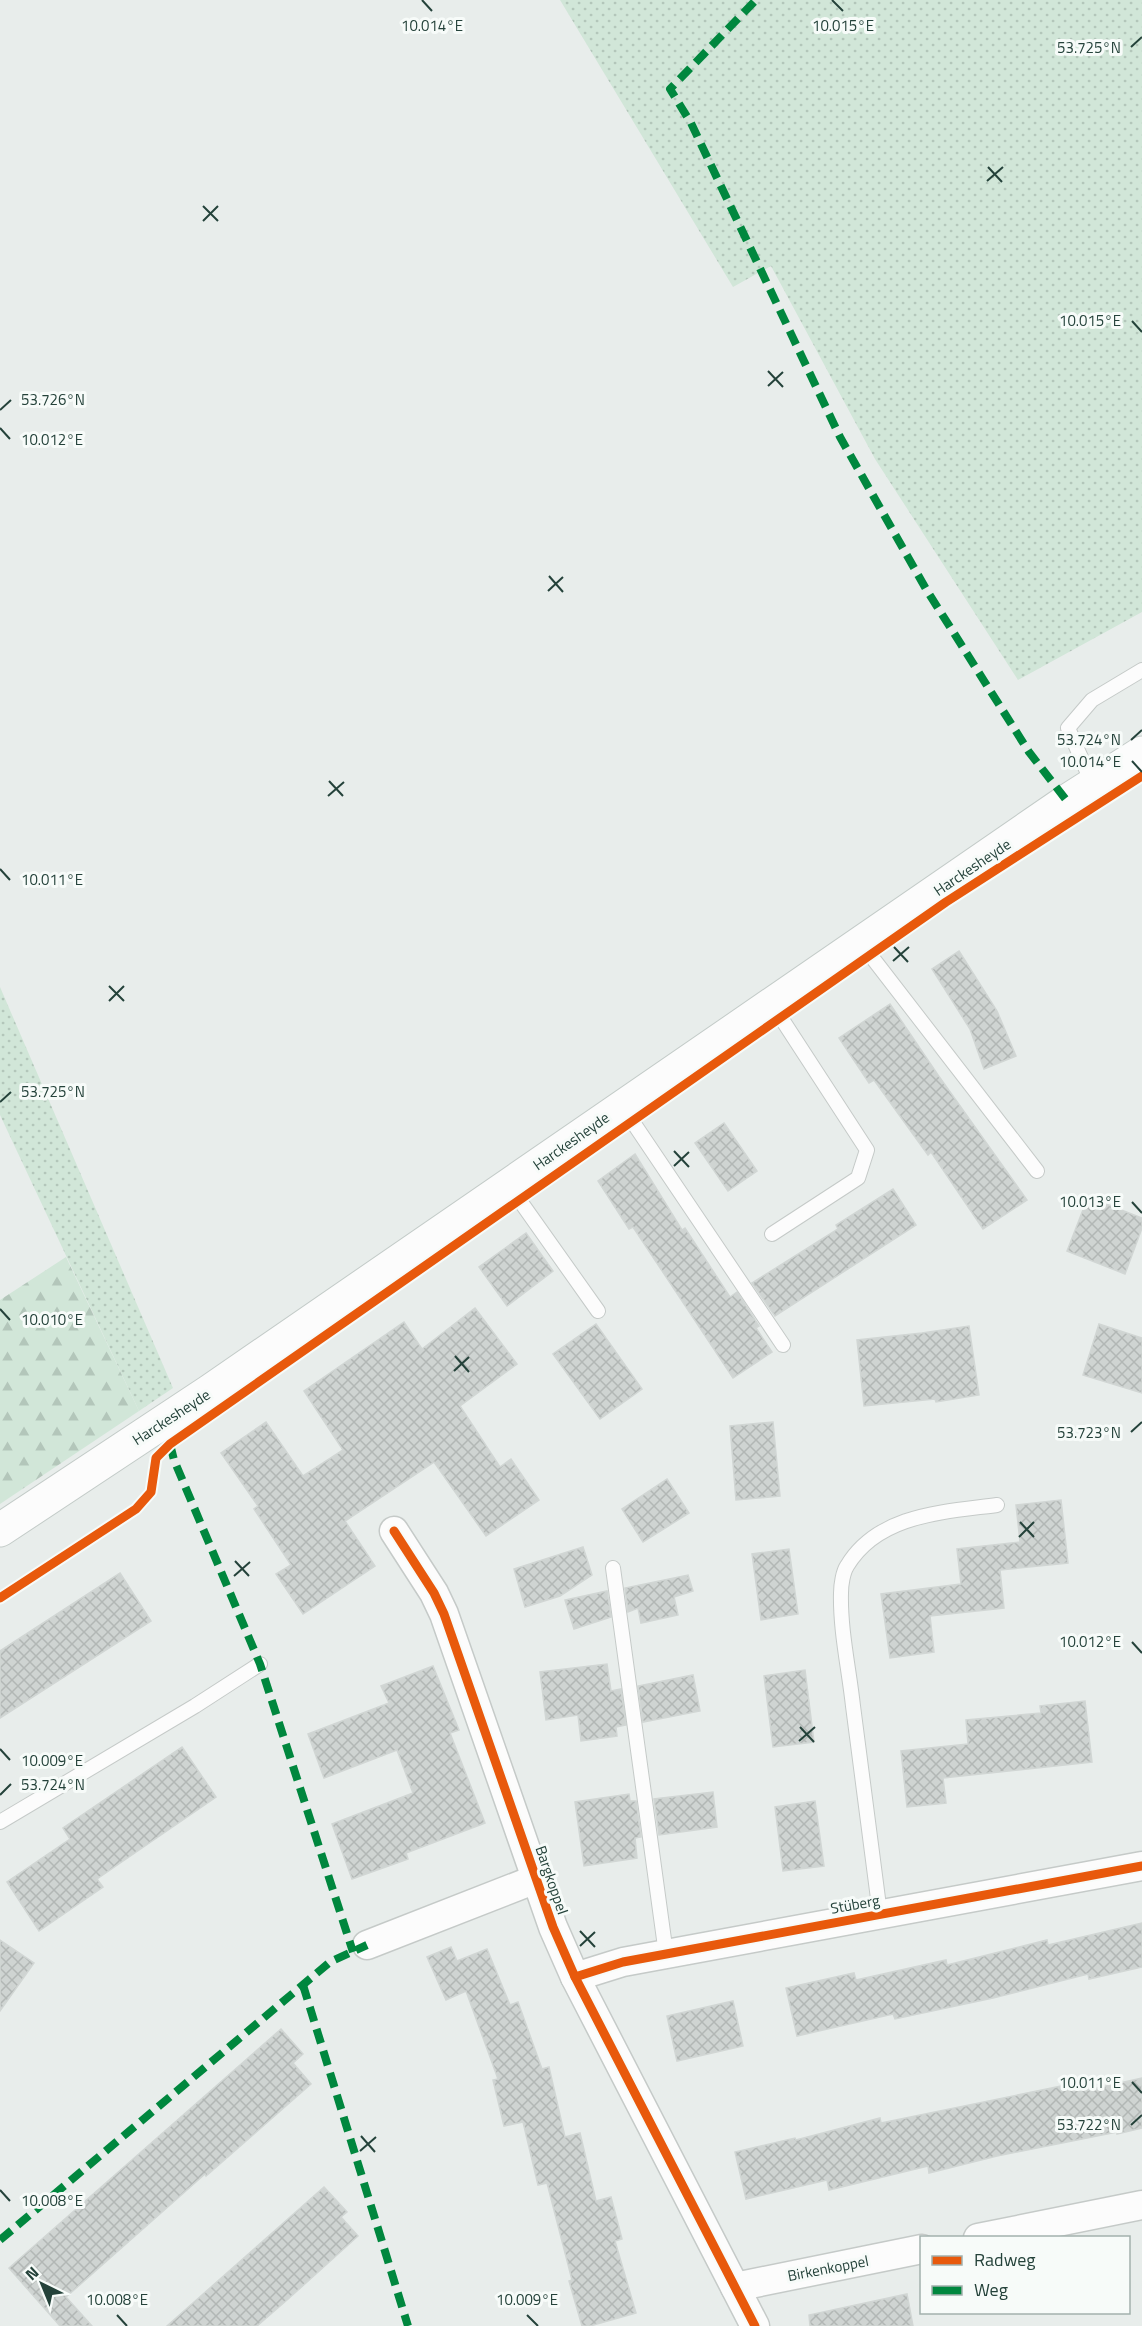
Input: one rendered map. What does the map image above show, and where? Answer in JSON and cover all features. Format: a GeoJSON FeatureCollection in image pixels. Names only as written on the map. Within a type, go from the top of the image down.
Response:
{"type":"FeatureCollection","features":[{"type":"Feature","properties":{"kind":"main road","name":"Harckesheyde"},"geometry":{"type":"LineString","coordinates":[[0,1530],[210,1391],[621,1106],[1142,753]]}},
{"type":"Feature","properties":{"kind":"street","name":"Bargkoppel"},"geometry":{"type":"LineString","coordinates":[[394,1531],[434,1593],[444,1614],[553,1927],[575,1977],[755,2326]]}},
{"type":"Feature","properties":{"kind":"street","name":"Stüberg"},"geometry":{"type":"LineString","coordinates":[[575,1977],[623,1962],[1142,1866]]}},
{"type":"Feature","properties":{"kind":"street","name":"Bargkoppel"},"geometry":{"type":"LineString","coordinates":[[367,1945],[536,1879]]}},
{"type":"Feature","properties":{"kind":"street"},"geometry":{"type":"LineString","coordinates":[[988,2236],[1142,2205]]}},
{"type":"Feature","properties":{"kind":"street","name":"Birkenkoppel"},"geometry":{"type":"LineString","coordinates":[[735,2287],[920,2249]]}},
{"type":"Feature","properties":{"kind":"lane"},"geometry":{"type":"LineString","coordinates":[[1093,785],[1068,728],[1092,700],[1142,670]]}},
{"type":"Feature","properties":{"kind":"lane"},"geometry":{"type":"LineString","coordinates":[[861,943],[1037,1171]]}},
{"type":"Feature","properties":{"kind":"lane"},"geometry":{"type":"LineString","coordinates":[[771,1234],[858,1178],[867,1150],[772,1004]]}},
{"type":"Feature","properties":{"kind":"lane"},"geometry":{"type":"LineString","coordinates":[[621,1106],[783,1345]]}},
{"type":"Feature","properties":{"kind":"lane"},"geometry":{"type":"LineString","coordinates":[[508,1184],[598,1311]]}},
{"type":"Feature","properties":{"kind":"lane"},"geometry":{"type":"LineString","coordinates":[[880,1914],[845,1640],[841,1592],[846,1568],[859,1551],[877,1535],[897,1523],[922,1516],[997,1505]]}},
{"type":"Feature","properties":{"kind":"lane"},"geometry":{"type":"LineString","coordinates":[[613,1568],[666,1954]]}},
{"type":"Feature","properties":{"kind":"lane"},"geometry":{"type":"LineString","coordinates":[[0,1822],[195,1706],[260,1664]]}},
{"type":"Feature","properties":{"kind":"green space"},"geometry":{"type":"Polygon","coordinates":[[[560,0],[1142,0],[1142,612],[1018,680],[875,459],[771,266],[733,287],[560,0]]]}},
{"type":"Feature","properties":{"kind":"green space"},"geometry":{"type":"Polygon","coordinates":[[[0,987],[173,1388],[139,1411],[0,1115],[0,987]]]}},
{"type":"Feature","properties":{"kind":"green space"},"geometry":{"type":"Polygon","coordinates":[[[66,1257],[139,1411],[0,1504],[0,1300],[66,1257]]]}},
{"type":"Feature","properties":{"kind":"building"},"geometry":{"type":"Polygon","coordinates":[[[959,951],[997,1011],[1016,1056],[984,1069],[970,1029],[932,969],[959,951]]]}},
{"type":"Feature","properties":{"kind":"building"},"geometry":{"type":"Polygon","coordinates":[[[890,1004],[1027,1200],[983,1229],[931,1152],[928,1155],[874,1080],[869,1083],[839,1038],[890,1004]]]}},
{"type":"Feature","properties":{"kind":"building"},"geometry":{"type":"Polygon","coordinates":[[[724,1123],[757,1171],[728,1191],[695,1143],[724,1123]]]}},
{"type":"Feature","properties":{"kind":"building"},"geometry":{"type":"Polygon","coordinates":[[[635,1154],[682,1230],[685,1228],[730,1297],[737,1292],[759,1326],[756,1328],[772,1352],[733,1378],[633,1227],[629,1229],[598,1181],[635,1154]]]}},
{"type":"Feature","properties":{"kind":"building"},"geometry":{"type":"Polygon","coordinates":[[[893,1189],[916,1225],[775,1316],[752,1283],[838,1229],[836,1225],[893,1189]]]}},
{"type":"Feature","properties":{"kind":"building"},"geometry":{"type":"Polygon","coordinates":[[[1088,1197],[1142,1218],[1142,1228],[1125,1274],[1067,1251],[1088,1197]]]}},
{"type":"Feature","properties":{"kind":"building"},"geometry":{"type":"Polygon","coordinates":[[[526,1233],[553,1271],[507,1306],[479,1267],[526,1233]]]}},
{"type":"Feature","properties":{"kind":"building"},"geometry":{"type":"Polygon","coordinates":[[[475,1308],[517,1364],[460,1406],[500,1467],[511,1459],[539,1500],[486,1536],[434,1462],[345,1521],[375,1566],[303,1614],[276,1574],[291,1565],[254,1509],[258,1506],[221,1453],[266,1422],[303,1476],[343,1450],[304,1391],[404,1322],[422,1349],[475,1308]]]}},
{"type":"Feature","properties":{"kind":"building"},"geometry":{"type":"Polygon","coordinates":[[[596,1324],[642,1389],[600,1419],[553,1354],[596,1324]]]}},
{"type":"Feature","properties":{"kind":"building"},"geometry":{"type":"Polygon","coordinates":[[[1099,1324],[1142,1338],[1142,1393],[1083,1375],[1099,1324]]]}},
{"type":"Feature","properties":{"kind":"building"},"geometry":{"type":"Polygon","coordinates":[[[969,1326],[979,1395],[936,1402],[935,1399],[864,1406],[857,1340],[969,1326]]]}},
{"type":"Feature","properties":{"kind":"building"},"geometry":{"type":"Polygon","coordinates":[[[773,1422],[780,1496],[736,1500],[730,1426],[773,1422]]]}},
{"type":"Feature","properties":{"kind":"building"},"geometry":{"type":"Polygon","coordinates":[[[667,1479],[689,1513],[643,1542],[622,1509],[667,1479]]]}},
{"type":"Feature","properties":{"kind":"building"},"geometry":{"type":"Polygon","coordinates":[[[1061,1500],[1068,1563],[1000,1570],[1004,1608],[930,1616],[934,1652],[890,1658],[881,1594],[961,1584],[957,1549],[1020,1542],[1016,1505],[1061,1500]]]}},
{"type":"Feature","properties":{"kind":"building"},"geometry":{"type":"Polygon","coordinates":[[[583,1547],[592,1575],[560,1596],[525,1607],[514,1569],[583,1547]]]}},
{"type":"Feature","properties":{"kind":"building"},"geometry":{"type":"Polygon","coordinates":[[[789,1549],[798,1614],[761,1620],[752,1554],[789,1549]]]}},
{"type":"Feature","properties":{"kind":"building"},"geometry":{"type":"Polygon","coordinates":[[[120,1573],[151,1621],[0,1718],[0,1651],[120,1573]]]}},
{"type":"Feature","properties":{"kind":"building"},"geometry":{"type":"Polygon","coordinates":[[[688,1575],[693,1591],[674,1597],[678,1615],[641,1623],[638,1608],[628,1612],[625,1588],[688,1575]]]}},
{"type":"Feature","properties":{"kind":"building"},"geometry":{"type":"Polygon","coordinates":[[[607,1591],[611,1617],[574,1629],[565,1600],[607,1591]]]}},
{"type":"Feature","properties":{"kind":"building"},"geometry":{"type":"Polygon","coordinates":[[[607,1664],[611,1691],[621,1689],[626,1725],[616,1727],[617,1736],[581,1741],[578,1715],[546,1720],[540,1672],[607,1664]]]}},
{"type":"Feature","properties":{"kind":"building"},"geometry":{"type":"Polygon","coordinates":[[[433,1666],[459,1730],[450,1733],[485,1823],[406,1853],[408,1859],[352,1879],[332,1824],[413,1793],[397,1750],[324,1778],[308,1734],[389,1703],[381,1686],[433,1666]]]}},
{"type":"Feature","properties":{"kind":"building"},"geometry":{"type":"Polygon","coordinates":[[[805,1670],[814,1742],[773,1747],[764,1676],[805,1670]]]}},
{"type":"Feature","properties":{"kind":"building"},"geometry":{"type":"Polygon","coordinates":[[[693,1675],[700,1711],[643,1722],[638,1686],[693,1675]]]}},
{"type":"Feature","properties":{"kind":"building"},"geometry":{"type":"Polygon","coordinates":[[[1085,1701],[1092,1762],[943,1778],[946,1803],[907,1807],[901,1751],[968,1744],[966,1720],[1041,1713],[1040,1706],[1085,1701]]]}},
{"type":"Feature","properties":{"kind":"building"},"geometry":{"type":"Polygon","coordinates":[[[182,1747],[216,1797],[97,1879],[103,1887],[39,1931],[7,1882],[70,1839],[63,1828],[182,1747]]]}},
{"type":"Feature","properties":{"kind":"building"},"geometry":{"type":"Polygon","coordinates":[[[713,1792],[717,1827],[659,1835],[654,1799],[713,1792]]]}},
{"type":"Feature","properties":{"kind":"building"},"geometry":{"type":"Polygon","coordinates":[[[629,1794],[630,1801],[636,1801],[641,1837],[635,1838],[637,1858],[584,1866],[575,1802],[629,1794]]]}},
{"type":"Feature","properties":{"kind":"building"},"geometry":{"type":"Polygon","coordinates":[[[815,1801],[824,1866],[783,1871],[775,1807],[815,1801]]]}},
{"type":"Feature","properties":{"kind":"building"},"geometry":{"type":"Polygon","coordinates":[[[1142,1923],[1142,1967],[1089,1979],[1088,1974],[993,1998],[895,2019],[893,2014],[797,2036],[786,1988],[854,1973],[856,1980],[946,1960],[947,1965],[1047,1940],[1048,1945],[1142,1923]]]}},
{"type":"Feature","properties":{"kind":"building"},"geometry":{"type":"Polygon","coordinates":[[[0,1940],[34,1963],[0,2011],[0,1940]]]}},
{"type":"Feature","properties":{"kind":"building"},"geometry":{"type":"Polygon","coordinates":[[[451,1947],[457,1961],[487,1949],[510,2005],[518,2002],[542,2069],[549,2067],[565,2137],[580,2133],[596,2201],[611,2197],[622,2239],[615,2241],[636,2313],[590,2326],[582,2326],[569,2281],[572,2280],[547,2183],[538,2185],[523,2122],[504,2126],[493,2080],[498,2079],[466,1991],[446,2000],[427,1957],[451,1947]]]}},
{"type":"Feature","properties":{"kind":"building"},"geometry":{"type":"Polygon","coordinates":[[[733,2001],[743,2046],[677,2061],[667,2016],[733,2001]]]}},
{"type":"Feature","properties":{"kind":"building"},"geometry":{"type":"Polygon","coordinates":[[[281,2029],[303,2054],[293,2063],[311,2084],[66,2297],[92,2326],[60,2326],[9,2268],[281,2029]]]}},
{"type":"Feature","properties":{"kind":"building"},"geometry":{"type":"Polygon","coordinates":[[[1142,2078],[1142,2128],[997,2156],[929,2173],[928,2166],[829,2190],[827,2180],[746,2199],[735,2152],[795,2138],[796,2140],[880,2118],[881,2123],[1086,2081],[1088,2090],[1142,2078]]]}},
{"type":"Feature","properties":{"kind":"building"},"geometry":{"type":"Polygon","coordinates":[[[324,2187],[347,2212],[341,2217],[358,2236],[287,2300],[257,2326],[167,2326],[324,2187]]]}},
{"type":"Feature","properties":{"kind":"building"},"geometry":{"type":"Polygon","coordinates":[[[907,2294],[913,2326],[810,2326],[809,2315],[907,2294]]]}},
{"type":"Feature","properties":{"kind":"marked path"},"geometry":{"type":"LineString","coordinates":[[754,2],[670,89],[691,123],[840,437],[926,589],[1029,752],[1067,801]]}},
{"type":"Feature","properties":{"kind":"marked path"},"geometry":{"type":"LineString","coordinates":[[170,1444],[174,1460],[260,1664],[353,1952]]}},
{"type":"Feature","properties":{"kind":"marked path"},"geometry":{"type":"LineString","coordinates":[[0,2240],[330,1962],[367,1945]]}},
{"type":"Feature","properties":{"kind":"marked path"},"geometry":{"type":"LineString","coordinates":[[303,1985],[408,2326]]}},
{"type":"Feature","properties":{"kind":"cycle path"},"geometry":{"type":"LineString","coordinates":[[0,1598],[136,1509],[151,1492],[156,1458],[170,1444],[946,902],[1142,776]]}},
{"type":"Feature","properties":{"kind":"cycle path"},"geometry":{"type":"LineString","coordinates":[[394,1531],[434,1593],[444,1614],[553,1927],[575,1977],[755,2326]]}},
{"type":"Feature","properties":{"kind":"cycle path"},"geometry":{"type":"LineString","coordinates":[[575,1977],[623,1962],[1142,1866]]}}]}
